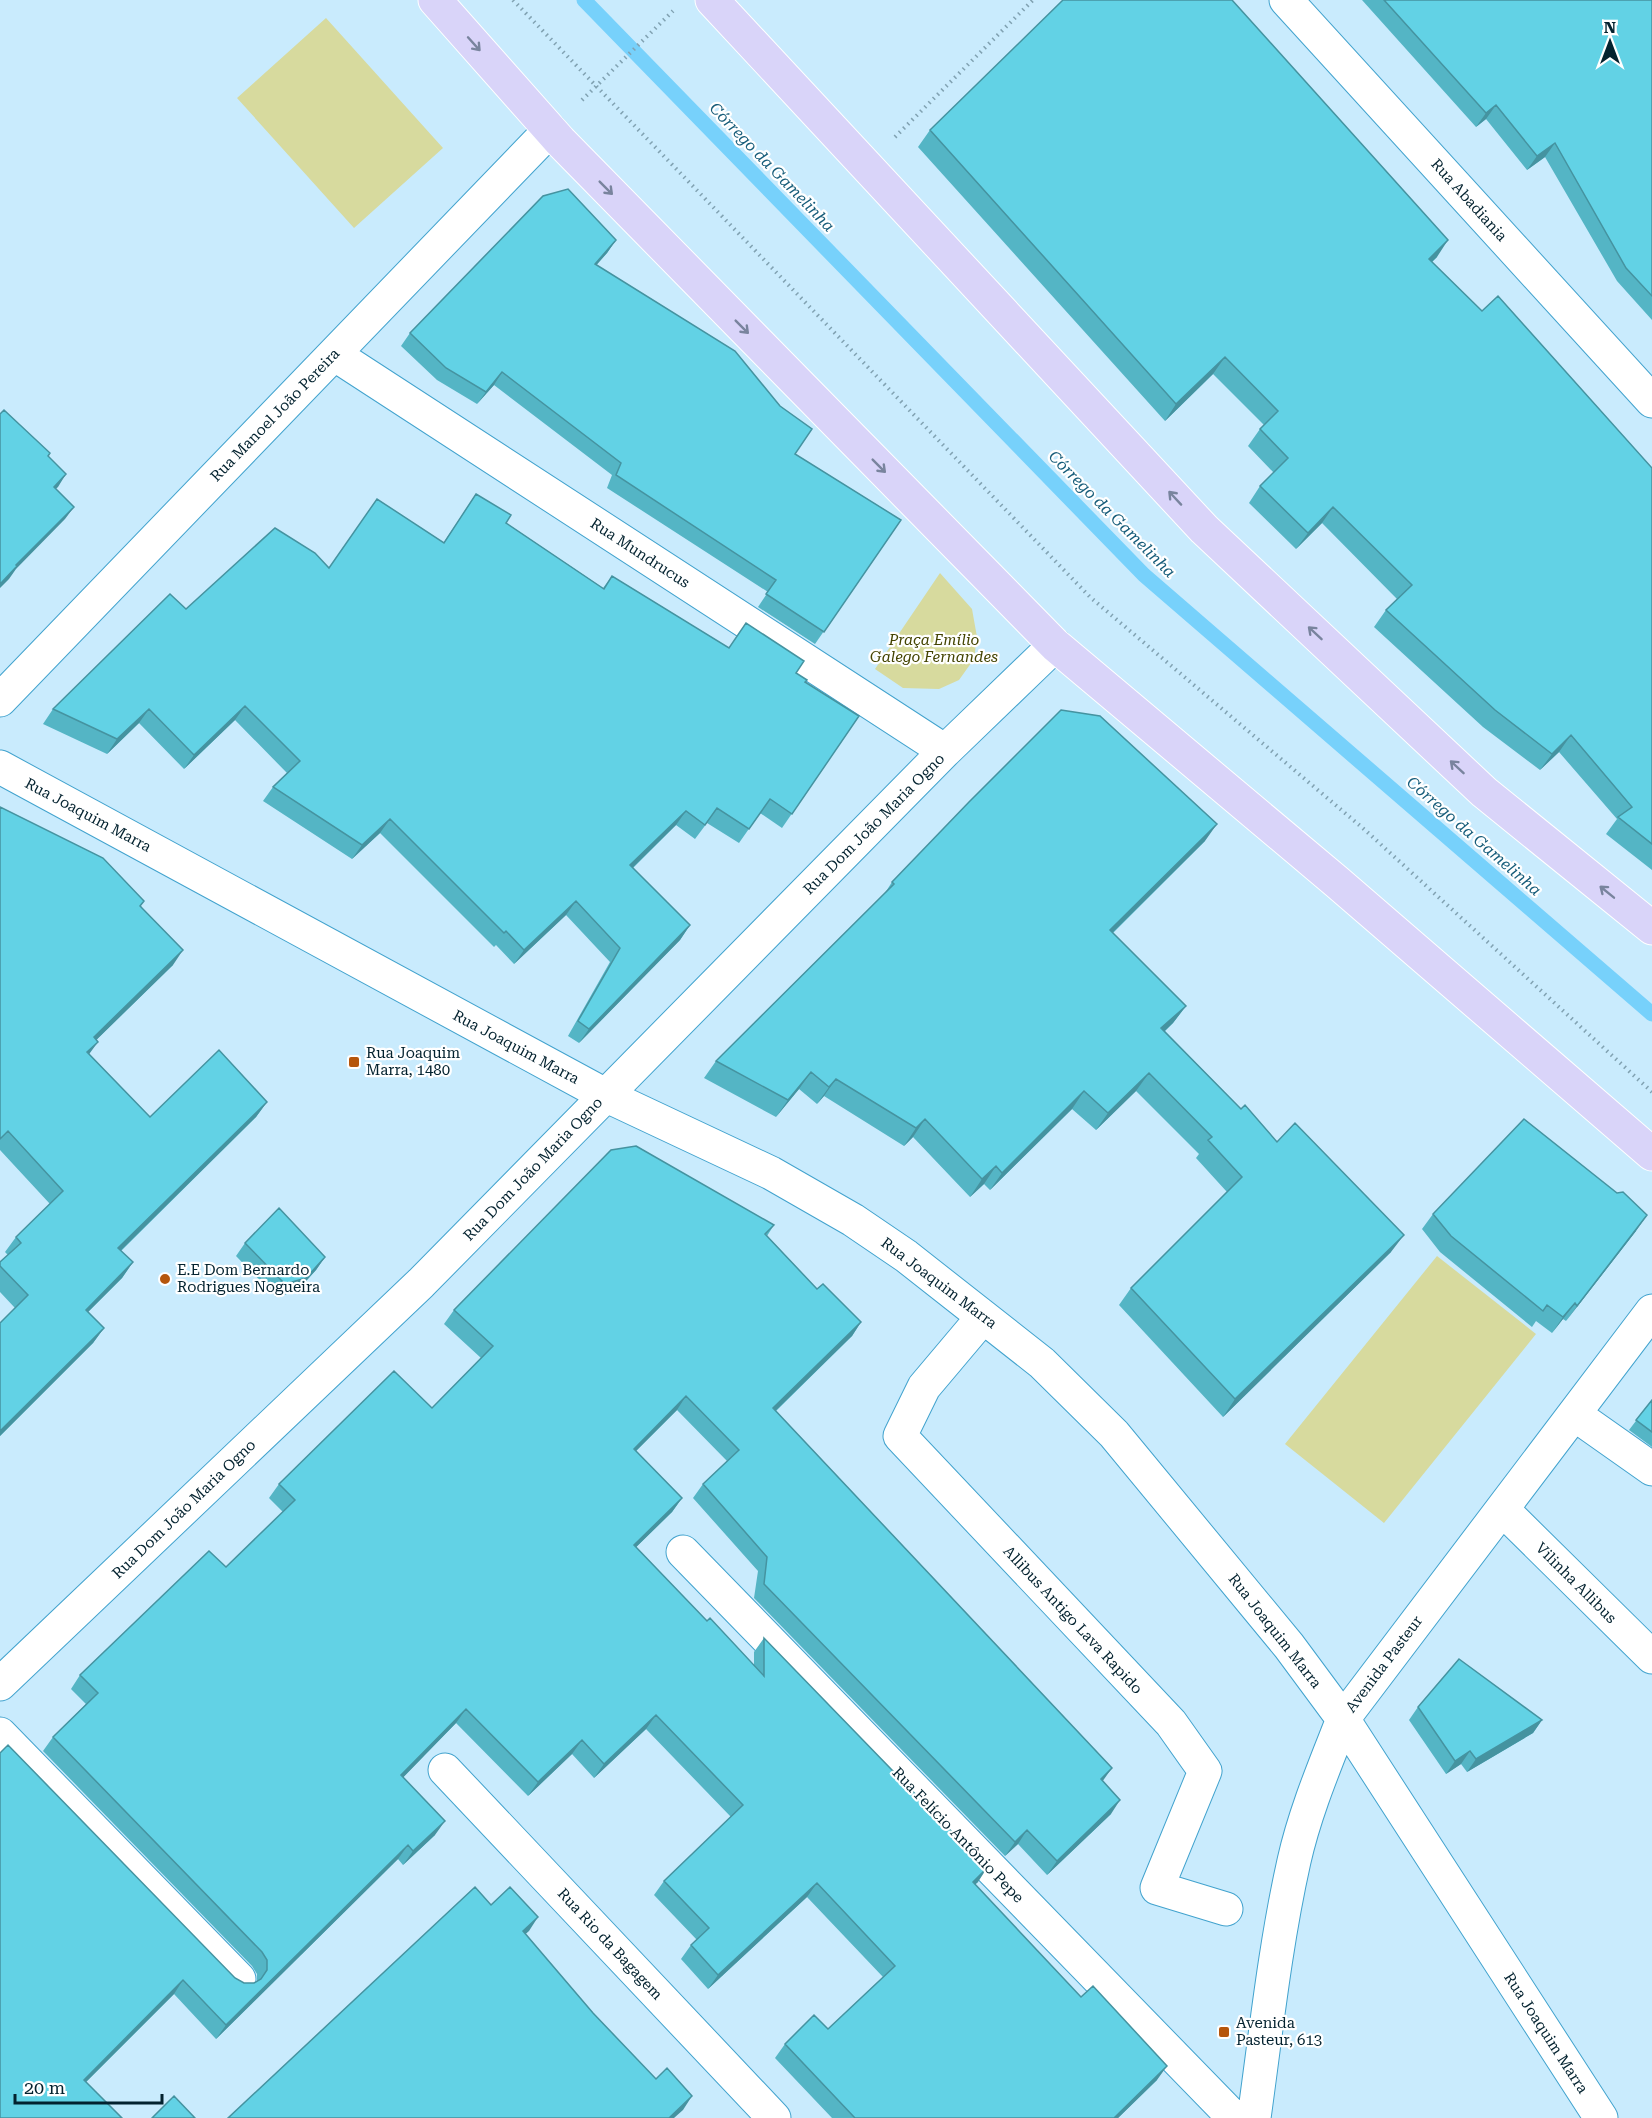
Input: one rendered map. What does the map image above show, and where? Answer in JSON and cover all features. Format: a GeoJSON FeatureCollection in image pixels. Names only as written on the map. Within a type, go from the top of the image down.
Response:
{"type":"FeatureCollection","features":[{"type":"Feature","properties":{"kind":"main road"},"geometry":{"type":"LineString","coordinates":[[435,0],[550,130],[1055,645],[1337,882],[1652,1154]]}},
{"type":"Feature","properties":{"kind":"main road"},"geometry":{"type":"LineString","coordinates":[[712,0],[1204,529],[1484,792],[1652,928]]}},
{"type":"Feature","properties":{"kind":"street","name":"Rua Abadiania"},"geometry":{"type":"LineString","coordinates":[[1286,0],[1652,401]]}},
{"type":"Feature","properties":{"kind":"street","name":"Rua Manoel João Pereira"},"geometry":{"type":"LineString","coordinates":[[0,700],[550,130]]}},
{"type":"Feature","properties":{"kind":"street","name":"Rua Mundrucus"},"geometry":{"type":"LineString","coordinates":[[334,354],[945,751]]}},
{"type":"Feature","properties":{"kind":"street","name":"Rua Dom João Maria Ogno"},"geometry":{"type":"LineString","coordinates":[[0,1684],[421,1283],[945,751],[1055,645]]}},
{"type":"Feature","properties":{"kind":"street","name":"Rua Joaquim Marra"},"geometry":{"type":"LineString","coordinates":[[0,767],[605,1095],[771,1173],[843,1215],[906,1256],[1042,1363],[1114,1434],[1289,1646],[1343,1719],[1600,2118]]}},
{"type":"Feature","properties":{"kind":"street","name":"Avenida Pasteur"},"geometry":{"type":"LineString","coordinates":[[1254,2118],[1274,1966],[1294,1860],[1313,1796],[1343,1719],[1652,1311]]}},
{"type":"Feature","properties":{"kind":"street","name":"Allibus Antigo Lava Rapido"},"geometry":{"type":"LineString","coordinates":[[983,1317],[924,1388],[900,1436],[1171,1723],[1205,1771],[1157,1887],[1226,1909]]}},
{"type":"Feature","properties":{"kind":"street"},"geometry":{"type":"LineString","coordinates":[[1574,1413],[1652,1469]]}},
{"type":"Feature","properties":{"kind":"street","name":"Vilinha Allibus"},"geometry":{"type":"LineString","coordinates":[[1502,1509],[1652,1657]]}},
{"type":"Feature","properties":{"kind":"street","name":"Rua Felício Antônio Pepe"},"geometry":{"type":"LineString","coordinates":[[683,1552],[1234,2118]]}},
{"type":"Feature","properties":{"kind":"street"},"geometry":{"type":"LineString","coordinates":[[0,1734],[239,1979]]}},
{"type":"Feature","properties":{"kind":"street","name":"Rua Rio da Bagagem"},"geometry":{"type":"LineString","coordinates":[[445,1770],[774,2118]]}},
{"type":"Feature","properties":{"kind":"path"},"geometry":{"type":"LineString","coordinates":[[513,0],[1090,597],[1365,830],[1652,1092]]}},
{"type":"Feature","properties":{"kind":"path"},"geometry":{"type":"LineString","coordinates":[[865,167],[1033,0]]}},
{"type":"Feature","properties":{"kind":"path"},"geometry":{"type":"LineString","coordinates":[[608,75],[655,29]]}},
{"type":"Feature","properties":{"kind":"green space"},"geometry":{"type":"Polygon","coordinates":[[[326,18],[443,148],[354,228],[237,98],[326,18]]]}},
{"type":"Feature","properties":{"kind":"green space","name":"Praça Emílio Galego Fernandes"},"geometry":{"type":"Polygon","coordinates":[[[940,573],[972,609],[977,637],[974,659],[959,680],[939,689],[903,688],[875,669],[940,573]]]}},
{"type":"Feature","properties":{"kind":"green space"},"geometry":{"type":"Polygon","coordinates":[[[1437,1256],[1536,1334],[1384,1523],[1285,1444],[1437,1256]]]}},
{"type":"Feature","properties":{"kind":"building"},"geometry":{"type":"Polygon","coordinates":[[[1063,0],[1232,0],[1448,240],[1429,259],[1482,311],[1498,296],[1652,468],[1652,844],[1618,817],[1632,807],[1571,735],[1552,754],[1495,710],[1386,610],[1412,585],[1333,507],[1308,533],[1260,486],[1288,458],[1260,429],[1278,411],[1225,357],[1176,404],[930,130],[1063,0]]]}},
{"type":"Feature","properties":{"kind":"building"},"geometry":{"type":"Polygon","coordinates":[[[1384,0],[1652,0],[1652,296],[1626,268],[1555,143],[1537,156],[1496,105],[1486,113],[1384,0]]]}},
{"type":"Feature","properties":{"kind":"building"},"geometry":{"type":"Polygon","coordinates":[[[568,189],[616,240],[595,264],[735,351],[780,406],[812,429],[795,454],[901,520],[824,632],[766,594],[776,580],[616,475],[621,463],[502,372],[486,392],[446,368],[410,333],[543,196],[568,189]]]}},
{"type":"Feature","properties":{"kind":"building"},"geometry":{"type":"Polygon","coordinates":[[[4,410],[50,453],[48,456],[66,474],[54,487],[74,507],[0,584],[0,414],[4,410]]]}},
{"type":"Feature","properties":{"kind":"building"},"geometry":{"type":"Polygon","coordinates":[[[476,494],[511,515],[506,523],[604,589],[612,576],[729,648],[746,623],[804,661],[796,673],[807,680],[805,682],[859,716],[792,814],[770,799],[749,829],[717,808],[705,825],[686,811],[630,865],[690,925],[589,1029],[578,1021],[620,948],[576,901],[524,950],[506,931],[504,933],[390,819],[362,845],[273,787],[300,761],[245,706],[194,755],[149,709],[117,739],[53,709],[170,594],[186,609],[275,528],[315,553],[329,568],[377,499],[444,543],[476,494]]]}},
{"type":"Feature","properties":{"kind":"building"},"geometry":{"type":"Polygon","coordinates":[[[1061,710],[1100,716],[1217,824],[1110,930],[1186,1006],[1161,1028],[1241,1109],[1245,1105],[1277,1142],[1295,1123],[1404,1235],[1235,1399],[1131,1288],[1242,1177],[1208,1140],[1212,1137],[1149,1073],[1108,1113],[1084,1091],[1002,1173],[996,1166],[982,1179],[925,1119],[916,1128],[836,1079],[829,1087],[811,1072],[788,1100],[716,1061],[894,884],[892,882],[1061,710]]]}},
{"type":"Feature","properties":{"kind":"building"},"geometry":{"type":"Polygon","coordinates":[[[0,807],[103,858],[144,901],[140,906],[183,950],[94,1037],[98,1042],[87,1052],[150,1117],[219,1050],[267,1102],[118,1248],[133,1262],[86,1310],[104,1328],[0,1431],[0,1323],[28,1295],[0,1266],[0,1262],[21,1243],[16,1237],[63,1191],[8,1131],[0,1139],[0,807]]]}},
{"type":"Feature","properties":{"kind":"building"},"geometry":{"type":"Polygon","coordinates":[[[1524,1119],[1617,1193],[1623,1192],[1647,1215],[1577,1306],[1575,1303],[1563,1317],[1547,1305],[1543,1311],[1451,1236],[1433,1214],[1524,1119]]]}},
{"type":"Feature","properties":{"kind":"building"},"geometry":{"type":"Polygon","coordinates":[[[636,1146],[774,1225],[765,1234],[817,1289],[823,1284],[861,1322],[773,1408],[1112,1768],[1101,1779],[1120,1800],[1057,1861],[1027,1830],[1015,1842],[764,1584],[767,1557],[703,1484],[739,1450],[686,1396],[634,1449],[682,1498],[634,1545],[707,1621],[710,1618],[764,1676],[764,1638],[987,1868],[973,1882],[1081,1997],[1093,1986],[1167,2066],[1114,2118],[855,2118],[785,2044],[814,2015],[828,2029],[895,1966],[817,1883],[718,1975],[691,1945],[709,1928],[664,1881],[743,1805],[656,1715],[604,1764],[582,1740],[538,1782],[466,1709],[401,1775],[445,1821],[413,1851],[408,1845],[226,2025],[183,1980],[84,2080],[122,2118],[0,2118],[0,1753],[8,1745],[235,1978],[244,1983],[254,1983],[261,1979],[267,1970],[267,1960],[262,1952],[53,1737],[98,1693],[80,1675],[209,1551],[226,1567],[295,1500],[279,1484],[394,1371],[432,1408],[493,1346],[454,1310],[611,1150],[636,1146]]]}},
{"type":"Feature","properties":{"kind":"building"},"geometry":{"type":"Polygon","coordinates":[[[279,1208],[325,1257],[306,1278],[285,1284],[245,1243],[279,1208]]]}},
{"type":"Feature","properties":{"kind":"building"},"geometry":{"type":"Polygon","coordinates":[[[1652,1400],[1652,1432],[1636,1420],[1652,1400]]]}},
{"type":"Feature","properties":{"kind":"building"},"geometry":{"type":"Polygon","coordinates":[[[1459,1659],[1542,1720],[1476,1759],[1470,1751],[1455,1761],[1418,1707],[1459,1659]]]}},
{"type":"Feature","properties":{"kind":"building"},"geometry":{"type":"Polygon","coordinates":[[[475,1887],[491,1905],[510,1887],[538,1917],[523,1931],[593,2013],[656,2079],[667,2068],[692,2096],[669,2118],[228,2118],[475,1887]]]}},
{"type":"Feature","properties":{"kind":"building"},"geometry":{"type":"Polygon","coordinates":[[[174,2096],[195,2118],[152,2118],[174,2096]]]}},
{"type":"Feature","properties":{"kind":"waterway","name":"Córrego da Gamelinha"},"geometry":{"type":"LineString","coordinates":[[584,0],[1144,575],[1652,1014]]}},
{"type":"Feature","properties":{"kind":"place","name":"Rua Joaquim Marra, 1480"},"geometry":{"type":"Point","coordinates":[354,1062]}},
{"type":"Feature","properties":{"kind":"place","name":"E.E Dom Bernardo Rodrigues Nogueira"},"geometry":{"type":"Point","coordinates":[165,1279]}},
{"type":"Feature","properties":{"kind":"place","name":"Avenida Pasteur, 613"},"geometry":{"type":"Point","coordinates":[1224,2032]}}]}
